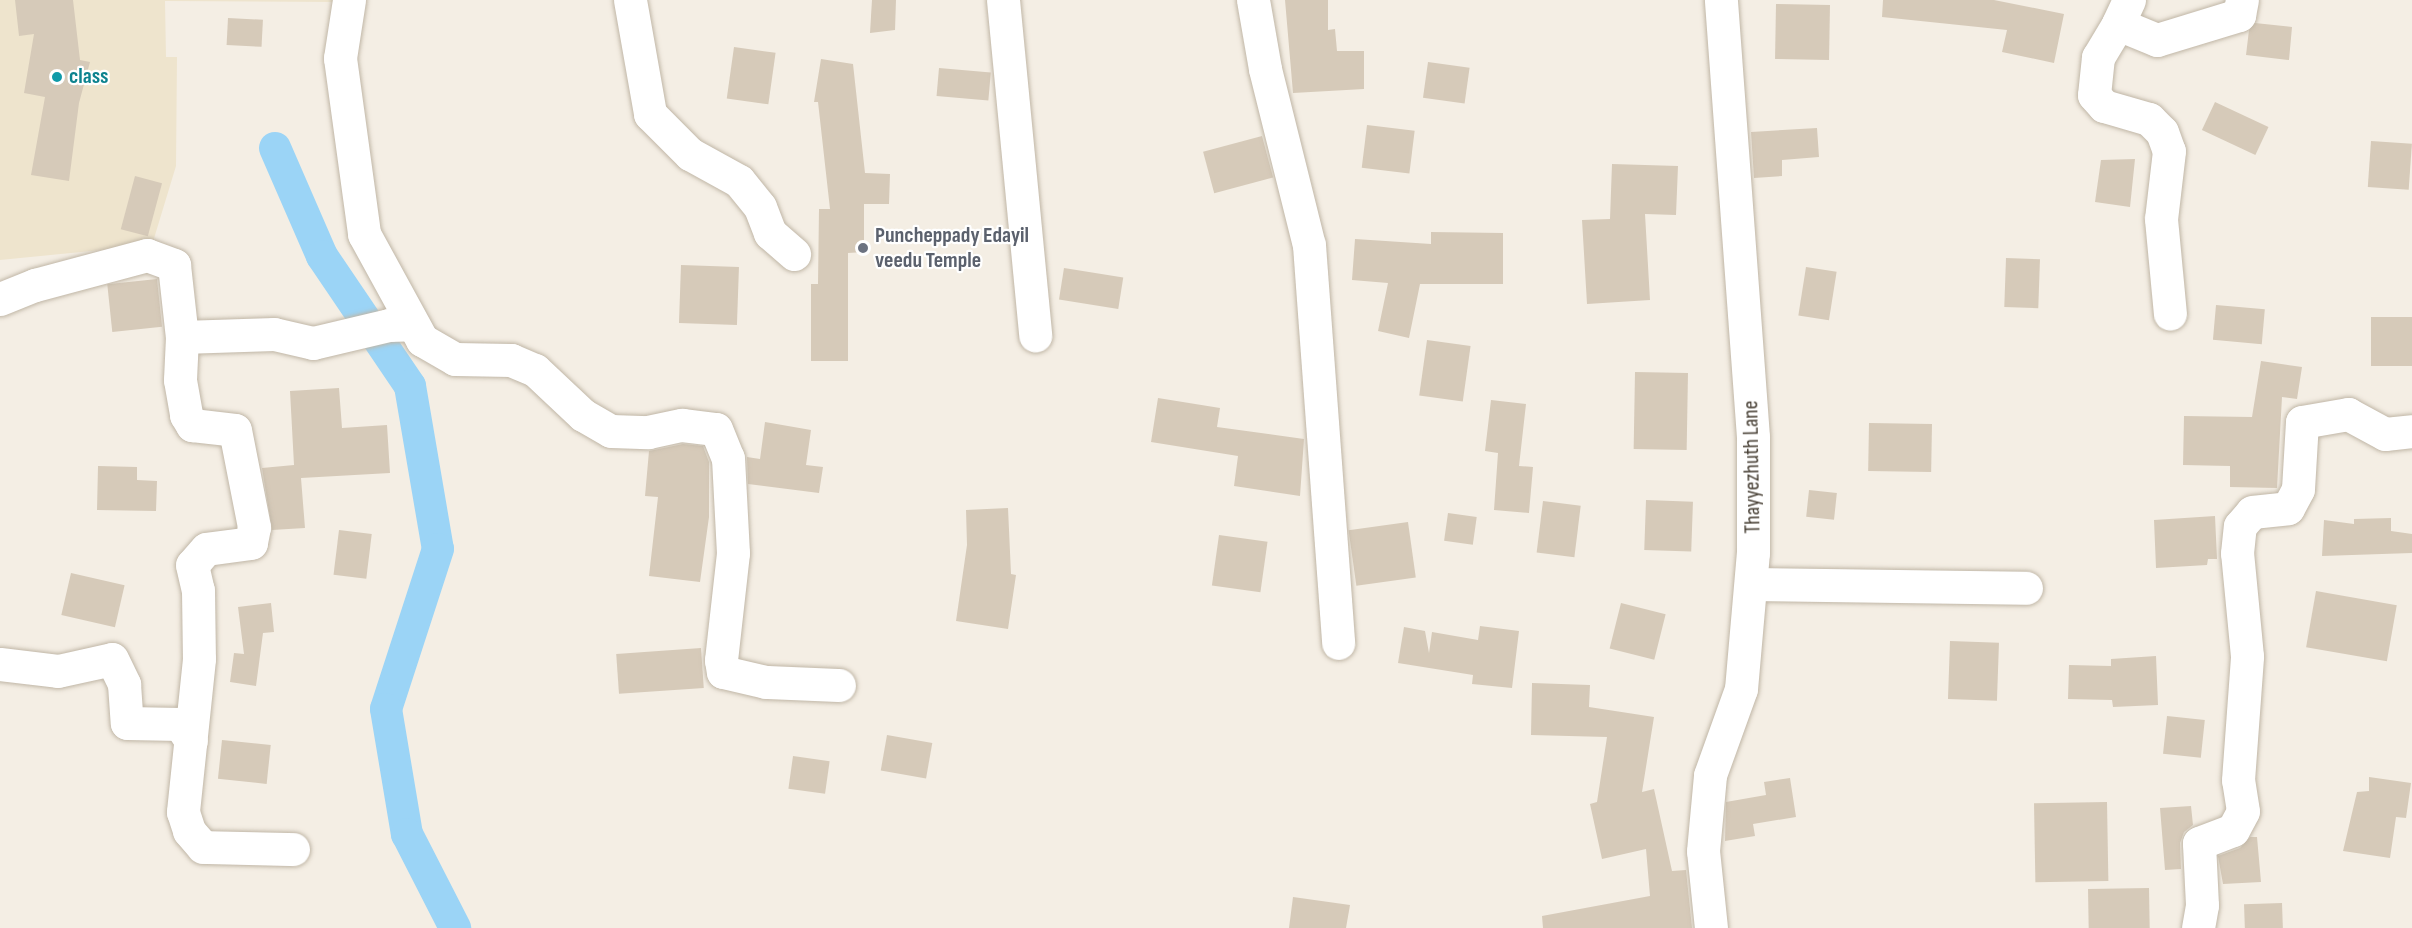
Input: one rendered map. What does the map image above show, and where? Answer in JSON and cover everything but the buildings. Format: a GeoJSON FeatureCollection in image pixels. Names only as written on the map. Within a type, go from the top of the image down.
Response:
{"type":"FeatureCollection","features":[{"type":"Feature","properties":{"kind":"street"},"geometry":{"type":"LineString","coordinates":[[349,0],[340,58],[364,234],[400,324],[455,359],[511,360],[535,370],[583,415],[611,430],[648,432],[682,425],[716,429],[728,458],[733,553],[721,660],[723,672],[766,682],[839,685]]}},
{"type":"Feature","properties":{"kind":"street"},"geometry":{"type":"LineString","coordinates":[[630,0],[650,114],[690,154],[739,181],[760,207],[770,233],[794,254]]}},
{"type":"Feature","properties":{"kind":"street"},"geometry":{"type":"LineString","coordinates":[[1003,0],[1035,335]]}},
{"type":"Feature","properties":{"kind":"street"},"geometry":{"type":"LineString","coordinates":[[1253,0],[1265,69],[1310,244],[1338,643]]}},
{"type":"Feature","properties":{"kind":"street","name":"Thayyezhuth Lane"},"geometry":{"type":"LineString","coordinates":[[1711,928],[1703,851],[1710,775],[1741,689],[1750,584],[1753,437],[1721,0]]}},
{"type":"Feature","properties":{"kind":"street"},"geometry":{"type":"LineString","coordinates":[[2170,314],[2161,219],[2169,151],[2162,132],[2149,119],[2104,106],[2094,95],[2098,57],[2124,12],[2157,40],[2239,15],[2242,0]]}},
{"type":"Feature","properties":{"kind":"street"},"geometry":{"type":"LineString","coordinates":[[0,299],[35,285],[147,255],[174,265],[182,338],[180,380],[186,415],[192,425],[227,426],[238,436],[254,526],[251,543],[206,549],[192,565],[200,620],[196,714],[183,812],[189,831],[203,847],[293,849]]}},
{"type":"Feature","properties":{"kind":"street"},"geometry":{"type":"LineString","coordinates":[[182,338],[274,334],[313,342],[400,324]]}},
{"type":"Feature","properties":{"kind":"street"},"geometry":{"type":"LineString","coordinates":[[2198,928],[2202,905],[2199,843],[2233,830],[2243,811],[2238,780],[2247,656],[2237,553],[2240,526],[2252,512],[2288,508],[2298,489],[2302,422],[2348,414],[2385,434],[2412,431]]}},
{"type":"Feature","properties":{"kind":"street"},"geometry":{"type":"LineString","coordinates":[[1750,584],[2026,588]]}},
{"type":"Feature","properties":{"kind":"street"},"geometry":{"type":"LineString","coordinates":[[0,664],[58,671],[112,659],[124,684],[127,723],[180,724],[191,741]]}},
{"type":"Feature","properties":{"kind":"shaded area"},"geometry":{"type":"Polygon","coordinates":[[[0,0],[337,0],[337,2],[165,1],[166,57],[177,57],[176,166],[152,245],[0,260],[0,0]]]}},
{"type":"Feature","properties":{"kind":"waterway"},"geometry":{"type":"LineString","coordinates":[[275,148],[322,256],[410,386],[438,549],[386,709],[407,834],[455,928]]}},
{"type":"Feature","properties":{"kind":"place","name":"class"},"geometry":{"type":"Point","coordinates":[57,77]}},
{"type":"Feature","properties":{"kind":"place","name":"Puncheppady Edayil veedu Temple"},"geometry":{"type":"Point","coordinates":[863,248]}}]}
